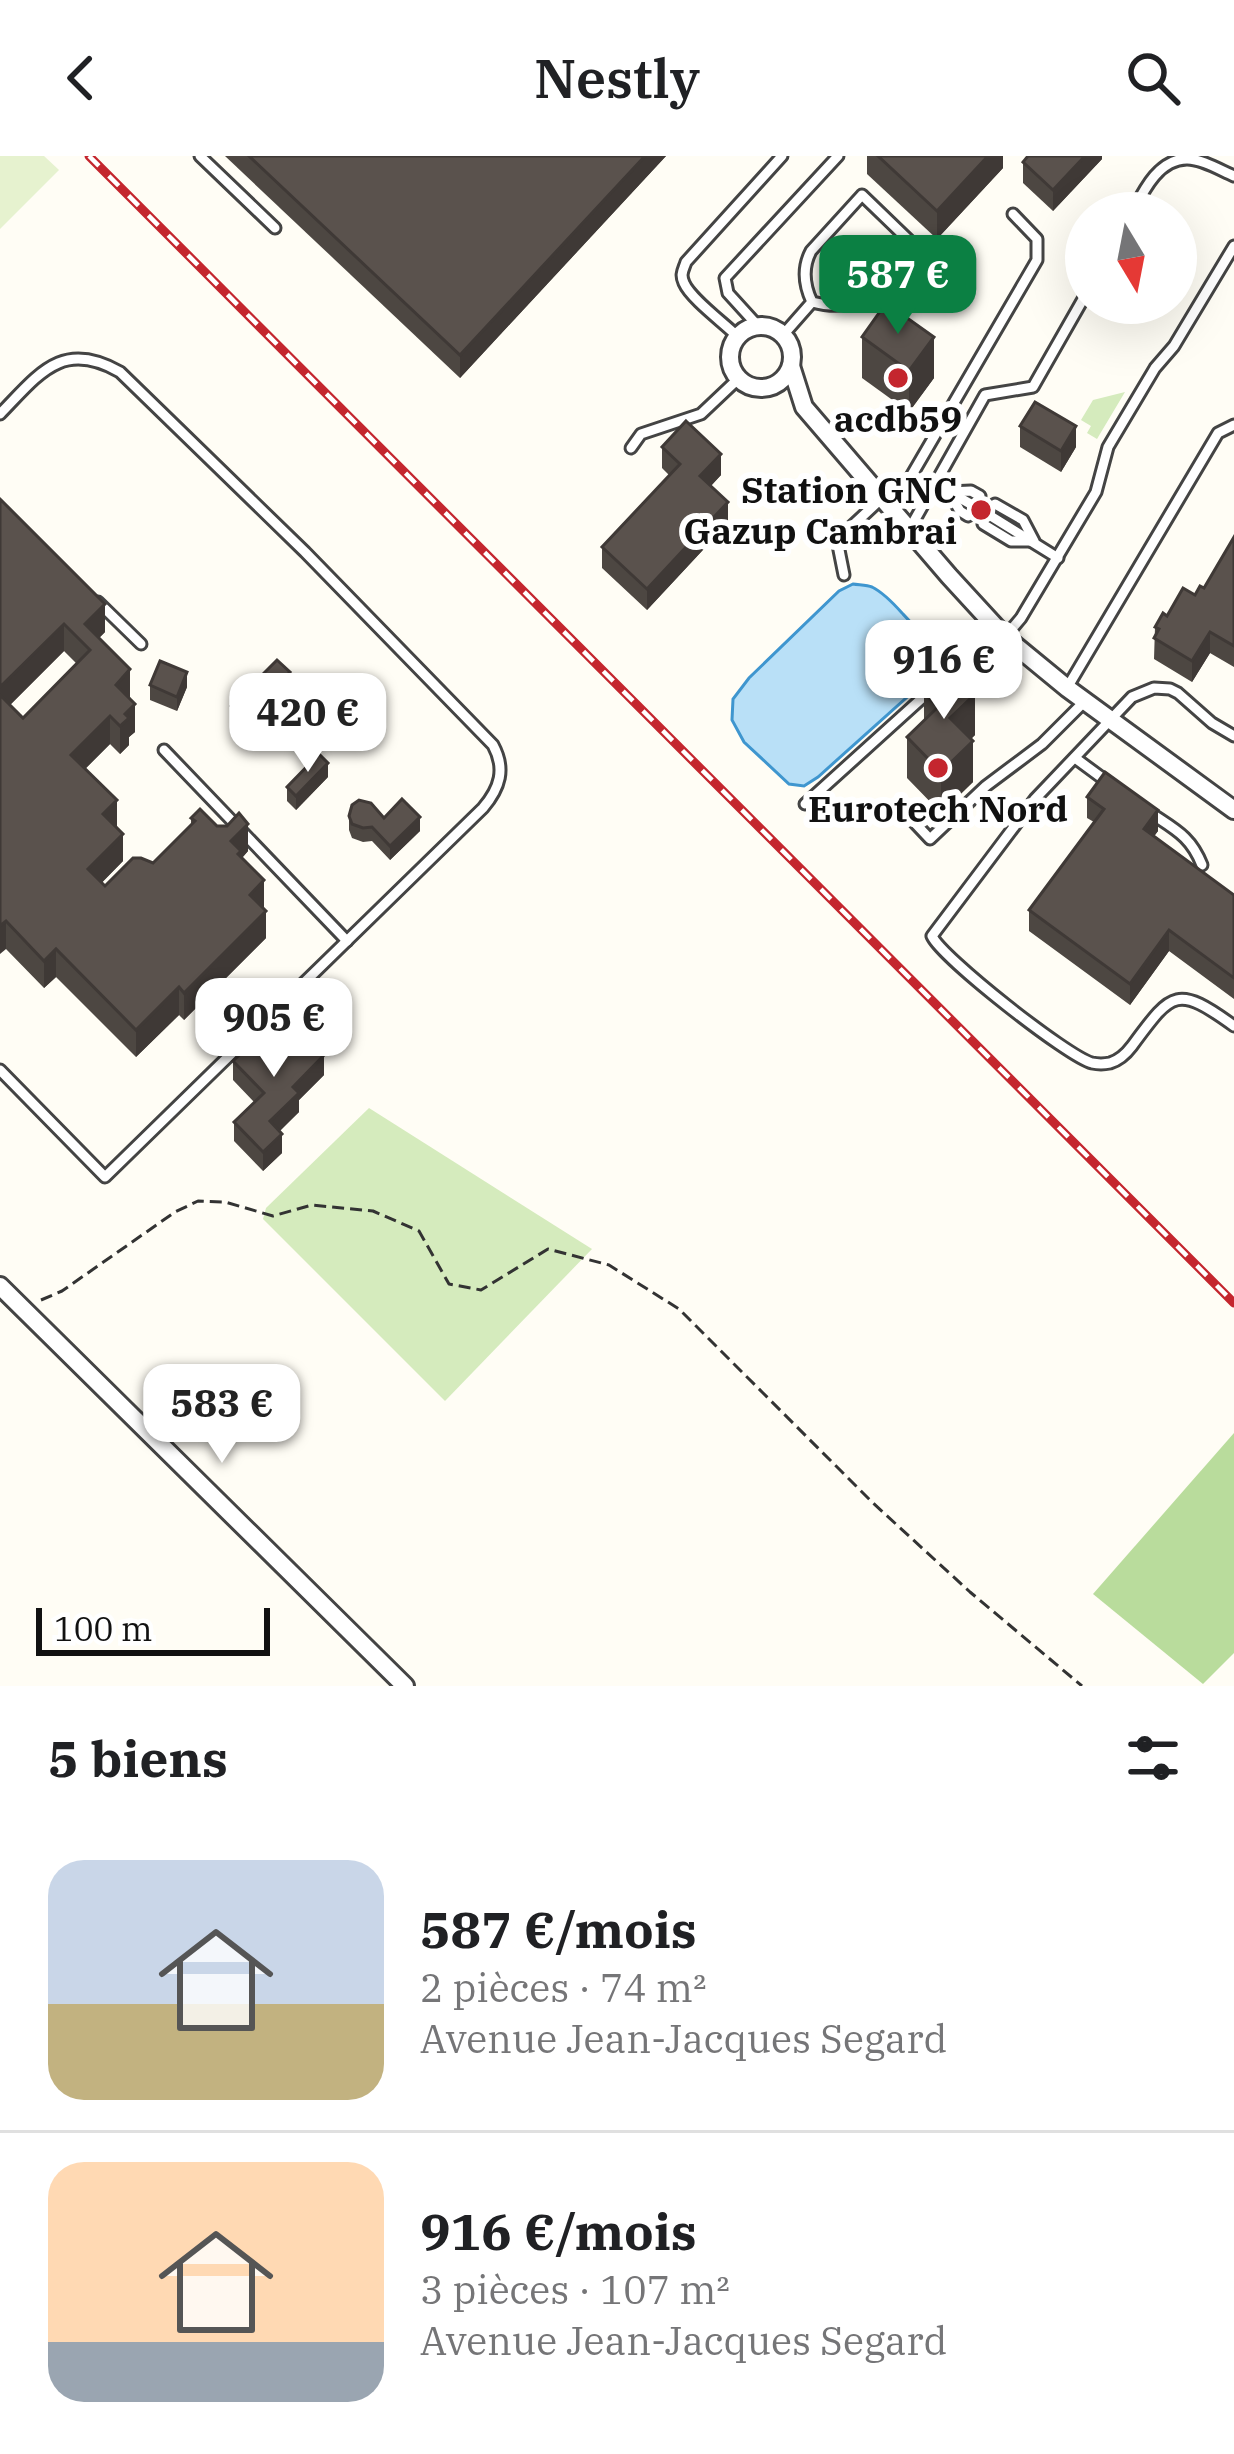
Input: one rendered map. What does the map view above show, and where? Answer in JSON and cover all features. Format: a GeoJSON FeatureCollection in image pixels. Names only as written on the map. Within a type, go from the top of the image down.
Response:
{"type":"FeatureCollection","features":[{"type":"Feature","properties":{"kind":"street"},"geometry":{"type":"LineString","coordinates":[[764,388],[781,381],[792,352],[783,335],[758,326],[737,336],[729,358],[738,379],[804,407]]}},
{"type":"Feature","properties":{"kind":"street"},"geometry":{"type":"LineString","coordinates":[[790,366],[804,407],[1001,633],[1067,688],[1234,810]]}},
{"type":"Feature","properties":{"kind":"street"},"geometry":{"type":"LineString","coordinates":[[0,1286],[405,1686]]}},
{"type":"Feature","properties":{"kind":"lane"},"geometry":{"type":"LineString","coordinates":[[200,156],[275,228]]}},
{"type":"Feature","properties":{"kind":"lane"},"geometry":{"type":"LineString","coordinates":[[737,336],[688,290],[682,270],[782,156]]}},
{"type":"Feature","properties":{"kind":"lane"},"geometry":{"type":"LineString","coordinates":[[758,326],[728,293],[725,278],[838,156]]}},
{"type":"Feature","properties":{"kind":"lane"},"geometry":{"type":"LineString","coordinates":[[1144,192],[1149,182],[1179,160],[1191,159],[1234,176]]}},
{"type":"Feature","properties":{"kind":"lane"},"geometry":{"type":"LineString","coordinates":[[862,195],[920,251],[872,297],[832,305],[812,302],[806,260],[862,195]]}},
{"type":"Feature","properties":{"kind":"lane"},"geometry":{"type":"LineString","coordinates":[[844,574],[836,540],[887,504],[1037,260],[1037,239],[1012,214]]}},
{"type":"Feature","properties":{"kind":"lane"},"geometry":{"type":"LineString","coordinates":[[806,804],[1021,618],[1096,492],[1108,448],[1234,246]]}},
{"type":"Feature","properties":{"kind":"lane"},"geometry":{"type":"LineString","coordinates":[[783,335],[812,302]]}},
{"type":"Feature","properties":{"kind":"lane"},"geometry":{"type":"LineString","coordinates":[[909,530],[986,395],[1033,388],[1069,324]]}},
{"type":"Feature","properties":{"kind":"lane"},"geometry":{"type":"LineString","coordinates":[[0,414],[43,370],[63,360],[81,357],[120,372],[494,745],[501,767],[494,795],[105,1178],[0,1070]]}},
{"type":"Feature","properties":{"kind":"lane"},"geometry":{"type":"LineString","coordinates":[[631,448],[641,434],[701,414],[738,379]]}},
{"type":"Feature","properties":{"kind":"lane"},"geometry":{"type":"LineString","coordinates":[[1067,688],[1218,433],[1234,425]]}},
{"type":"Feature","properties":{"kind":"lane"},"geometry":{"type":"LineString","coordinates":[[934,483],[949,492],[960,511],[974,506],[971,491],[949,492]]}},
{"type":"Feature","properties":{"kind":"lane"},"geometry":{"type":"LineString","coordinates":[[989,514],[1058,558]]}},
{"type":"Feature","properties":{"kind":"lane"},"geometry":{"type":"LineString","coordinates":[[94,598],[141,644]]}},
{"type":"Feature","properties":{"kind":"lane"},"geometry":{"type":"LineString","coordinates":[[1234,736],[1178,693],[1154,688],[1132,697],[1035,799],[933,933],[934,942],[984,987],[1089,1062],[1112,1063],[1122,1057],[1156,1012],[1176,1000],[1199,1003],[1234,1026]]}},
{"type":"Feature","properties":{"kind":"lane"},"geometry":{"type":"LineString","coordinates":[[914,822],[930,839],[1085,701]]}},
{"type":"Feature","properties":{"kind":"lane"},"geometry":{"type":"LineString","coordinates":[[164,750],[346,941]]}},
{"type":"Feature","properties":{"kind":"lane"},"geometry":{"type":"LineString","coordinates":[[1075,758],[1113,785]]}},
{"type":"Feature","properties":{"kind":"lane"},"geometry":{"type":"LineString","coordinates":[[1151,812],[1189,840],[1202,865]]}},
{"type":"Feature","properties":{"kind":"path"},"geometry":{"type":"LineString","coordinates":[[22,1308],[62,1291],[168,1216],[198,1201],[225,1202],[273,1216],[312,1204],[373,1211],[419,1231],[448,1284],[482,1290],[548,1249],[609,1265],[680,1309],[873,1503],[1082,1686]]}},
{"type":"Feature","properties":{"kind":"green space"},"geometry":{"type":"Polygon","coordinates":[[[0,156],[44,156],[59,170],[0,229],[0,156]]]}},
{"type":"Feature","properties":{"kind":"green space"},"geometry":{"type":"Polygon","coordinates":[[[1125,392],[1097,439],[1087,433],[1091,426],[1081,420],[1093,400],[1125,392]]]}},
{"type":"Feature","properties":{"kind":"green space"},"geometry":{"type":"Polygon","coordinates":[[[369,1108],[592,1249],[445,1401],[263,1219],[266,1208],[369,1108]]]}},
{"type":"Feature","properties":{"kind":"green space"},"geometry":{"type":"Polygon","coordinates":[[[1234,1433],[1234,1653],[1203,1684],[1093,1594],[1234,1433]]]}},
{"type":"Feature","properties":{"kind":"water"},"geometry":{"type":"Polygon","coordinates":[[[853,584],[881,592],[916,628],[930,652],[929,671],[925,681],[818,777],[804,786],[789,784],[744,742],[732,720],[733,699],[839,591],[853,584]]]}},
{"type":"Feature","properties":{"kind":"building"},"geometry":{"type":"Polygon","coordinates":[[[249,156],[645,156],[460,355],[249,156]]]}},
{"type":"Feature","properties":{"kind":"building"},"geometry":{"type":"Polygon","coordinates":[[[878,156],[988,156],[937,211],[878,156]]]}},
{"type":"Feature","properties":{"kind":"building"},"geometry":{"type":"Polygon","coordinates":[[[1028,156],[1085,156],[1053,190],[1023,162],[1028,156]]]}},
{"type":"Feature","properties":{"kind":"building"},"geometry":{"type":"Polygon","coordinates":[[[886,303],[934,337],[909,371],[862,337],[886,303]]]}},
{"type":"Feature","properties":{"kind":"building"},"geometry":{"type":"Polygon","coordinates":[[[1035,402],[1076,426],[1061,451],[1020,426],[1035,402]]]}},
{"type":"Feature","properties":{"kind":"building"},"geometry":{"type":"Polygon","coordinates":[[[686,421],[721,454],[700,476],[728,502],[647,589],[602,547],[680,464],[662,447],[686,421]]]}},
{"type":"Feature","properties":{"kind":"building"},"geometry":{"type":"Polygon","coordinates":[[[0,499],[105,604],[85,624],[130,669],[116,685],[135,704],[125,714],[129,718],[120,726],[110,716],[71,755],[117,800],[103,814],[123,834],[88,869],[105,886],[133,858],[153,863],[195,821],[191,818],[200,809],[217,826],[227,826],[239,813],[248,824],[231,841],[264,880],[250,895],[266,911],[184,993],[179,987],[136,1030],[56,949],[44,961],[6,921],[0,926],[0,695],[23,718],[90,650],[64,624],[0,687],[0,499]]]}},
{"type":"Feature","properties":{"kind":"building"},"geometry":{"type":"Polygon","coordinates":[[[1234,537],[1234,646],[1210,632],[1192,661],[1154,638],[1159,629],[1155,627],[1183,588],[1195,595],[1200,586],[1204,588],[1234,537]]]}},
{"type":"Feature","properties":{"kind":"building"},"geometry":{"type":"Polygon","coordinates":[[[277,660],[290,672],[244,718],[231,706],[277,660]]]}},
{"type":"Feature","properties":{"kind":"building"},"geometry":{"type":"Polygon","coordinates":[[[160,661],[187,672],[177,697],[150,685],[160,661]]]}},
{"type":"Feature","properties":{"kind":"building"},"geometry":{"type":"Polygon","coordinates":[[[950,668],[975,694],[950,718],[973,741],[941,772],[907,737],[938,707],[924,693],[950,668]]]}},
{"type":"Feature","properties":{"kind":"building"},"geometry":{"type":"Polygon","coordinates":[[[319,754],[328,763],[296,796],[287,787],[319,754]]]}},
{"type":"Feature","properties":{"kind":"building"},"geometry":{"type":"Polygon","coordinates":[[[1105,772],[1158,810],[1144,829],[1234,895],[1234,978],[1169,930],[1130,984],[1029,910],[1104,809],[1087,797],[1105,772]]]}},
{"type":"Feature","properties":{"kind":"building"},"geometry":{"type":"Polygon","coordinates":[[[402,799],[420,817],[390,846],[372,827],[352,824],[352,805],[359,800],[371,803],[384,818],[402,799]]]}},
{"type":"Feature","properties":{"kind":"building"},"geometry":{"type":"Polygon","coordinates":[[[293,1024],[324,1055],[293,1087],[299,1093],[270,1121],[282,1134],[263,1152],[234,1122],[264,1093],[233,1061],[251,1044],[256,1049],[280,1025],[286,1031],[293,1024]]]}},
{"type":"Feature","properties":{"kind":"railway"},"geometry":{"type":"LineString","coordinates":[[89,156],[1234,1303]]}},
{"type":"Feature","properties":{"kind":"place","name":"acdb59"},"geometry":{"type":"Point","coordinates":[898,378]}},
{"type":"Feature","properties":{"kind":"place","name":"Station GNC Gazup Cambrai"},"geometry":{"type":"Point","coordinates":[981,510]}},
{"type":"Feature","properties":{"kind":"place","name":"Eurotech Nord"},"geometry":{"type":"Point","coordinates":[938,768]}}]}
